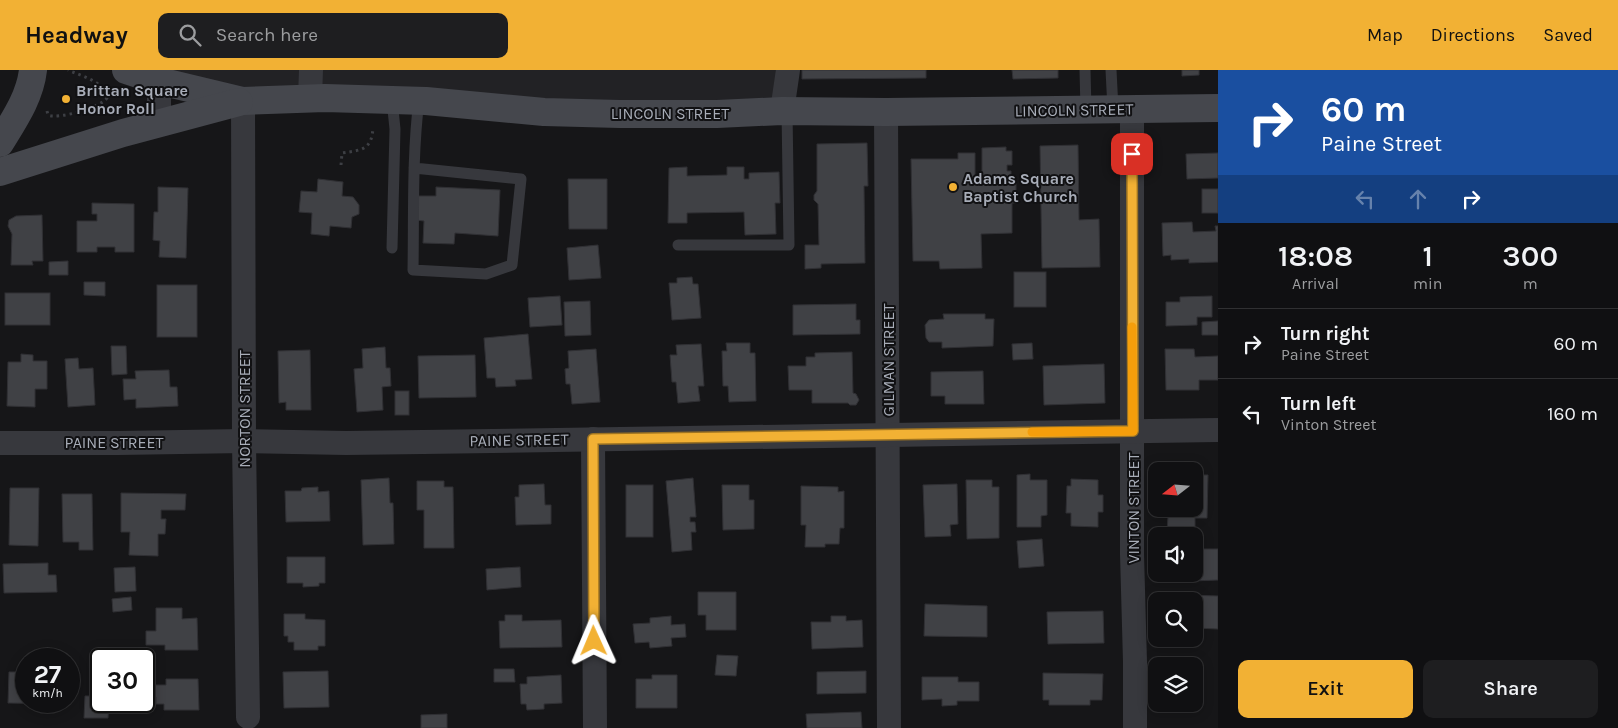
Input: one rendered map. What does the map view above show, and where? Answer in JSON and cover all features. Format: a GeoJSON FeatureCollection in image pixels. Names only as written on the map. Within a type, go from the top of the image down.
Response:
{"type":"FeatureCollection","features":[{"type":"Feature","properties":{"kind":"main road"},"geometry":{"type":"LineString","coordinates":[[0,143],[18,113],[32,83],[33,70]]}},
{"type":"Feature","properties":{"kind":"main road","name":"LINCOLN STREET"},"geometry":{"type":"LineString","coordinates":[[126,70],[159,76],[243,102],[310,98],[419,100],[544,112],[610,114],[1218,108]]}},
{"type":"Feature","properties":{"kind":"main road"},"geometry":{"type":"LineString","coordinates":[[0,172],[123,133],[243,102]]}},
{"type":"Feature","properties":{"kind":"street"},"geometry":{"type":"LineString","coordinates":[[310,98],[311,70]]}},
{"type":"Feature","properties":{"kind":"street"},"geometry":{"type":"LineString","coordinates":[[785,111],[788,70]]}},
{"type":"Feature","properties":{"kind":"street"},"geometry":{"type":"LineString","coordinates":[[159,76],[159,123]]}},
{"type":"Feature","properties":{"kind":"street","name":"NORTON STREET"},"geometry":{"type":"LineString","coordinates":[[243,102],[244,440],[248,717]]}},
{"type":"Feature","properties":{"kind":"street","name":"VINTON STREET"},"geometry":{"type":"LineString","coordinates":[[1110,109],[1133,431],[1134,728]]}},
{"type":"Feature","properties":{"kind":"street","name":"GILMAN STREET"},"geometry":{"type":"LineString","coordinates":[[886,112],[889,728]]}},
{"type":"Feature","properties":{"kind":"street","name":"PAINE STREET"},"geometry":{"type":"LineString","coordinates":[[0,442],[119,443],[244,440],[355,443],[1218,430]]}},
{"type":"Feature","properties":{"kind":"street"},"geometry":{"type":"LineString","coordinates":[[593,439],[595,728]]}},
{"type":"Feature","properties":{"kind":"lane"},"geometry":{"type":"LineString","coordinates":[[1085,70],[1110,109]]}},
{"type":"Feature","properties":{"kind":"lane"},"geometry":{"type":"LineString","coordinates":[[1110,109],[1111,70]]}},
{"type":"Feature","properties":{"kind":"lane"},"geometry":{"type":"LineString","coordinates":[[392,100],[395,129],[392,248]]}},
{"type":"Feature","properties":{"kind":"lane"},"geometry":{"type":"LineString","coordinates":[[414,168],[520,179],[512,266],[486,274],[413,270],[414,168],[415,131],[419,100]]}},
{"type":"Feature","properties":{"kind":"lane"},"geometry":{"type":"LineString","coordinates":[[678,245],[789,245],[785,111]]}},
{"type":"Feature","properties":{"kind":"path"},"geometry":{"type":"LineString","coordinates":[[48,115],[57,117],[66,115],[100,105],[107,98],[102,86],[68,70]]}},
{"type":"Feature","properties":{"kind":"path"},"geometry":{"type":"LineString","coordinates":[[340,165],[342,154],[362,150],[369,145],[373,127]]}},
{"type":"Feature","properties":{"kind":"shaded area"},"geometry":{"type":"Polygon","coordinates":[[[159,70],[788,70],[782,111],[243,101],[159,70]]]}},
{"type":"Feature","properties":{"kind":"building"},"geometry":{"type":"Polygon","coordinates":[[[802,70],[926,70],[926,78],[802,79],[802,70]]]}},
{"type":"Feature","properties":{"kind":"building"},"geometry":{"type":"Polygon","coordinates":[[[1012,70],[1058,70],[1058,78],[1013,79],[1012,70]]]}},
{"type":"Feature","properties":{"kind":"building"},"geometry":{"type":"Polygon","coordinates":[[[1182,70],[1199,70],[1199,75],[1182,76],[1182,70]]]}},
{"type":"Feature","properties":{"kind":"building"},"geometry":{"type":"Polygon","coordinates":[[[867,143],[868,186],[864,186],[865,263],[821,264],[821,268],[805,269],[805,245],[819,245],[818,204],[814,200],[814,195],[817,191],[817,144],[867,143]]]}},
{"type":"Feature","properties":{"kind":"building"},"geometry":{"type":"Polygon","coordinates":[[[1078,145],[1079,220],[1099,219],[1100,267],[1042,268],[1040,146],[1078,145]]]}},
{"type":"Feature","properties":{"kind":"building"},"geometry":{"type":"Polygon","coordinates":[[[1006,147],[1006,151],[1012,151],[1012,165],[1007,165],[1007,171],[1011,171],[1011,183],[1016,183],[1016,203],[1012,203],[1012,233],[981,234],[982,268],[940,269],[939,261],[913,261],[911,159],[958,159],[958,153],[975,153],[975,184],[982,184],[982,148],[1006,147]]]}},
{"type":"Feature","properties":{"kind":"building"},"geometry":{"type":"Polygon","coordinates":[[[1218,153],[1218,178],[1187,179],[1186,154],[1218,153]]]}},
{"type":"Feature","properties":{"kind":"building"},"geometry":{"type":"Polygon","coordinates":[[[687,167],[687,176],[727,175],[727,167],[744,167],[744,179],[749,179],[749,173],[779,172],[780,203],[775,203],[776,234],[745,235],[744,212],[687,213],[687,223],[668,223],[669,168],[687,167]]]}},
{"type":"Feature","properties":{"kind":"building"},"geometry":{"type":"Polygon","coordinates":[[[318,179],[343,182],[342,196],[353,197],[359,205],[359,214],[352,217],[351,228],[330,226],[329,236],[311,234],[312,213],[299,212],[301,191],[317,192],[318,179]]]}},
{"type":"Feature","properties":{"kind":"building"},"geometry":{"type":"Polygon","coordinates":[[[568,179],[607,179],[607,229],[569,229],[568,179]]]}},
{"type":"Feature","properties":{"kind":"building"},"geometry":{"type":"Polygon","coordinates":[[[158,187],[188,188],[186,258],[159,257],[160,241],[153,240],[154,212],[158,212],[158,187]]]}},
{"type":"Feature","properties":{"kind":"building"},"geometry":{"type":"Polygon","coordinates":[[[436,187],[500,190],[498,236],[455,233],[454,244],[423,243],[424,221],[416,220],[417,196],[436,196],[436,187]]]}},
{"type":"Feature","properties":{"kind":"building"},"geometry":{"type":"Polygon","coordinates":[[[1202,189],[1218,189],[1218,213],[1202,213],[1202,189]]]}},
{"type":"Feature","properties":{"kind":"building"},"geometry":{"type":"Polygon","coordinates":[[[92,203],[134,204],[134,252],[115,252],[115,247],[97,247],[97,252],[77,252],[77,221],[97,221],[97,214],[92,214],[92,203]]]}},
{"type":"Feature","properties":{"kind":"building"},"geometry":{"type":"Polygon","coordinates":[[[42,215],[43,261],[32,261],[33,265],[11,265],[12,234],[8,226],[9,220],[16,216],[42,215]]]}},
{"type":"Feature","properties":{"kind":"building"},"geometry":{"type":"Polygon","coordinates":[[[1192,222],[1193,232],[1216,231],[1215,226],[1218,226],[1218,262],[1189,263],[1189,259],[1171,260],[1171,255],[1163,256],[1162,223],[1192,222]]]}},
{"type":"Feature","properties":{"kind":"building"},"geometry":{"type":"Polygon","coordinates":[[[598,245],[601,278],[569,280],[567,248],[598,245]]]}},
{"type":"Feature","properties":{"kind":"building"},"geometry":{"type":"Polygon","coordinates":[[[68,261],[68,275],[49,275],[49,262],[68,261]]]}},
{"type":"Feature","properties":{"kind":"building"},"geometry":{"type":"Polygon","coordinates":[[[1014,272],[1046,272],[1046,307],[1014,307],[1014,272]]]}},
{"type":"Feature","properties":{"kind":"building"},"geometry":{"type":"Polygon","coordinates":[[[692,277],[693,284],[698,284],[701,318],[672,320],[669,283],[677,283],[677,278],[692,277]]]}},
{"type":"Feature","properties":{"kind":"building"},"geometry":{"type":"Polygon","coordinates":[[[84,282],[105,282],[105,296],[84,295],[84,282]]]}},
{"type":"Feature","properties":{"kind":"building"},"geometry":{"type":"Polygon","coordinates":[[[157,285],[197,285],[197,337],[157,337],[157,285]]]}},
{"type":"Feature","properties":{"kind":"building"},"geometry":{"type":"Polygon","coordinates":[[[5,293],[50,293],[50,325],[5,325],[5,293]]]}},
{"type":"Feature","properties":{"kind":"building"},"geometry":{"type":"Polygon","coordinates":[[[560,296],[562,325],[530,327],[528,298],[560,296]]]}},
{"type":"Feature","properties":{"kind":"building"},"geometry":{"type":"Polygon","coordinates":[[[1212,296],[1212,317],[1197,317],[1197,325],[1166,326],[1166,302],[1180,302],[1180,297],[1212,296]]]}},
{"type":"Feature","properties":{"kind":"building"},"geometry":{"type":"Polygon","coordinates":[[[590,301],[591,335],[565,336],[564,302],[590,301]]]}},
{"type":"Feature","properties":{"kind":"building"},"geometry":{"type":"Polygon","coordinates":[[[856,304],[856,320],[860,320],[860,334],[793,335],[793,305],[856,304]]]}},
{"type":"Feature","properties":{"kind":"building"},"geometry":{"type":"Polygon","coordinates":[[[943,314],[985,314],[985,319],[994,319],[993,346],[942,348],[942,342],[929,342],[926,338],[925,325],[929,320],[944,319],[943,314]]]}},
{"type":"Feature","properties":{"kind":"building"},"geometry":{"type":"Polygon","coordinates":[[[1218,321],[1218,335],[1202,335],[1202,322],[1218,321]]]}},
{"type":"Feature","properties":{"kind":"building"},"geometry":{"type":"Polygon","coordinates":[[[528,334],[532,379],[515,380],[516,386],[496,387],[495,378],[487,378],[484,338],[528,334]]]}},
{"type":"Feature","properties":{"kind":"building"},"geometry":{"type":"Polygon","coordinates":[[[726,343],[750,343],[750,353],[755,353],[756,401],[729,402],[728,386],[723,386],[722,351],[727,351],[726,343]]]}},
{"type":"Feature","properties":{"kind":"building"},"geometry":{"type":"Polygon","coordinates":[[[1032,343],[1033,359],[1013,360],[1012,344],[1032,343]]]}},
{"type":"Feature","properties":{"kind":"building"},"geometry":{"type":"Polygon","coordinates":[[[701,344],[704,386],[698,386],[700,401],[678,403],[676,382],[672,382],[670,355],[677,355],[676,345],[701,344]]]}},
{"type":"Feature","properties":{"kind":"building"},"geometry":{"type":"Polygon","coordinates":[[[111,346],[126,346],[127,374],[112,375],[111,346]]]}},
{"type":"Feature","properties":{"kind":"building"},"geometry":{"type":"Polygon","coordinates":[[[385,347],[386,368],[390,368],[391,386],[382,387],[383,410],[357,412],[354,369],[363,368],[362,349],[385,347]]]}},
{"type":"Feature","properties":{"kind":"building"},"geometry":{"type":"Polygon","coordinates":[[[596,349],[600,402],[572,404],[570,384],[566,384],[565,369],[569,368],[568,351],[596,349]]]}},
{"type":"Feature","properties":{"kind":"building"},"geometry":{"type":"Polygon","coordinates":[[[1165,349],[1194,349],[1195,357],[1218,356],[1218,380],[1199,380],[1199,390],[1166,390],[1165,349]]]}},
{"type":"Feature","properties":{"kind":"building"},"geometry":{"type":"Polygon","coordinates":[[[310,350],[311,410],[286,410],[286,402],[279,403],[278,351],[310,350]]]}},
{"type":"Feature","properties":{"kind":"building"},"geometry":{"type":"Polygon","coordinates":[[[852,352],[853,393],[856,394],[859,400],[856,405],[848,403],[812,403],[812,390],[789,390],[788,366],[806,366],[806,357],[815,357],[815,353],[852,352]]]}},
{"type":"Feature","properties":{"kind":"building"},"geometry":{"type":"Polygon","coordinates":[[[21,354],[33,355],[33,361],[47,361],[47,389],[35,389],[35,407],[7,406],[8,362],[21,362],[21,354]]]}},
{"type":"Feature","properties":{"kind":"building"},"geometry":{"type":"Polygon","coordinates":[[[475,355],[476,397],[419,398],[418,356],[475,355]]]}},
{"type":"Feature","properties":{"kind":"building"},"geometry":{"type":"Polygon","coordinates":[[[78,358],[79,369],[93,368],[95,405],[68,407],[65,359],[78,358]]]}},
{"type":"Feature","properties":{"kind":"building"},"geometry":{"type":"Polygon","coordinates":[[[1104,364],[1105,403],[1044,405],[1043,366],[1104,364]]]}},
{"type":"Feature","properties":{"kind":"building"},"geometry":{"type":"Polygon","coordinates":[[[169,370],[170,387],[177,387],[178,406],[136,408],[136,399],[124,400],[123,379],[136,379],[135,371],[169,370]]]}},
{"type":"Feature","properties":{"kind":"building"},"geometry":{"type":"Polygon","coordinates":[[[983,371],[984,404],[945,404],[945,396],[931,396],[931,372],[983,371]]]}},
{"type":"Feature","properties":{"kind":"building"},"geometry":{"type":"Polygon","coordinates":[[[395,391],[409,391],[409,415],[395,415],[395,391]]]}},
{"type":"Feature","properties":{"kind":"building"},"geometry":{"type":"Polygon","coordinates":[[[1030,474],[1030,480],[1047,480],[1047,515],[1041,516],[1041,527],[1017,527],[1017,475],[1030,474]]]}},
{"type":"Feature","properties":{"kind":"building"},"geometry":{"type":"Polygon","coordinates":[[[1203,475],[1208,475],[1207,518],[1202,518],[1203,475]]]}},
{"type":"Feature","properties":{"kind":"building"},"geometry":{"type":"Polygon","coordinates":[[[389,478],[390,503],[393,503],[394,544],[363,545],[361,480],[389,478]]]}},
{"type":"Feature","properties":{"kind":"building"},"geometry":{"type":"Polygon","coordinates":[[[693,478],[696,517],[690,517],[690,522],[695,522],[696,532],[691,532],[692,550],[672,552],[666,481],[693,478]]]}},
{"type":"Feature","properties":{"kind":"building"},"geometry":{"type":"Polygon","coordinates":[[[1071,479],[1098,480],[1098,495],[1103,495],[1103,512],[1098,512],[1098,527],[1071,526],[1071,513],[1066,513],[1067,486],[1071,486],[1071,479]]]}},
{"type":"Feature","properties":{"kind":"building"},"geometry":{"type":"Polygon","coordinates":[[[966,480],[992,480],[992,487],[999,487],[999,538],[967,539],[966,480]]]}},
{"type":"Feature","properties":{"kind":"building"},"geometry":{"type":"Polygon","coordinates":[[[417,481],[444,481],[444,487],[453,487],[454,548],[424,548],[424,510],[417,510],[417,481]]]}},
{"type":"Feature","properties":{"kind":"building"},"geometry":{"type":"Polygon","coordinates":[[[544,484],[545,505],[551,505],[551,524],[516,525],[515,497],[519,497],[519,485],[544,484]]]}},
{"type":"Feature","properties":{"kind":"building"},"geometry":{"type":"Polygon","coordinates":[[[957,484],[958,524],[950,525],[951,536],[925,537],[923,485],[957,484]]]}},
{"type":"Feature","properties":{"kind":"building"},"geometry":{"type":"Polygon","coordinates":[[[626,485],[653,485],[653,537],[626,537],[626,485]]]}},
{"type":"Feature","properties":{"kind":"building"},"geometry":{"type":"Polygon","coordinates":[[[722,485],[749,485],[749,500],[754,500],[754,529],[723,530],[722,485]]]}},
{"type":"Feature","properties":{"kind":"building"},"geometry":{"type":"Polygon","coordinates":[[[801,486],[838,487],[838,492],[844,491],[844,528],[840,528],[839,544],[825,544],[825,547],[805,547],[806,525],[801,525],[801,486]]]}},
{"type":"Feature","properties":{"kind":"building"},"geometry":{"type":"Polygon","coordinates":[[[318,487],[318,492],[329,491],[330,521],[286,522],[285,491],[301,491],[302,488],[318,487]]]}},
{"type":"Feature","properties":{"kind":"building"},"geometry":{"type":"Polygon","coordinates":[[[10,488],[39,488],[38,546],[9,545],[10,488]]]}},
{"type":"Feature","properties":{"kind":"building"},"geometry":{"type":"Polygon","coordinates":[[[121,493],[186,494],[185,510],[161,510],[161,519],[166,519],[165,534],[158,534],[158,556],[129,555],[130,532],[121,532],[121,493]]]}},
{"type":"Feature","properties":{"kind":"building"},"geometry":{"type":"Polygon","coordinates":[[[62,494],[92,494],[93,550],[79,550],[79,542],[63,542],[62,494]]]}},
{"type":"Feature","properties":{"kind":"building"},"geometry":{"type":"Polygon","coordinates":[[[1168,518],[1195,518],[1195,527],[1167,527],[1168,518]]]}},
{"type":"Feature","properties":{"kind":"building"},"geometry":{"type":"Polygon","coordinates":[[[1042,539],[1044,566],[1019,568],[1017,541],[1042,539]]]}},
{"type":"Feature","properties":{"kind":"building"},"geometry":{"type":"Polygon","coordinates":[[[1203,549],[1218,549],[1218,580],[1203,581],[1203,549]]]}},
{"type":"Feature","properties":{"kind":"building"},"geometry":{"type":"Polygon","coordinates":[[[287,557],[325,557],[325,583],[319,583],[319,586],[303,587],[303,583],[287,583],[287,557]]]}},
{"type":"Feature","properties":{"kind":"building"},"geometry":{"type":"Polygon","coordinates":[[[48,563],[48,575],[56,575],[57,592],[4,593],[3,564],[48,563]]]}},
{"type":"Feature","properties":{"kind":"building"},"geometry":{"type":"Polygon","coordinates":[[[135,567],[136,591],[115,592],[114,568],[135,567]]]}},
{"type":"Feature","properties":{"kind":"building"},"geometry":{"type":"Polygon","coordinates":[[[520,567],[521,587],[487,590],[486,569],[520,567]]]}},
{"type":"Feature","properties":{"kind":"building"},"geometry":{"type":"Polygon","coordinates":[[[698,592],[736,592],[736,630],[706,630],[706,615],[698,615],[698,592]]]}},
{"type":"Feature","properties":{"kind":"building"},"geometry":{"type":"Polygon","coordinates":[[[1203,596],[1218,596],[1218,629],[1203,628],[1203,596]]]}},
{"type":"Feature","properties":{"kind":"building"},"geometry":{"type":"Polygon","coordinates":[[[131,597],[132,610],[113,612],[112,599],[131,597]]]}},
{"type":"Feature","properties":{"kind":"building"},"geometry":{"type":"Polygon","coordinates":[[[925,604],[987,606],[987,637],[924,636],[925,604]]]}},
{"type":"Feature","properties":{"kind":"building"},"geometry":{"type":"Polygon","coordinates":[[[156,608],[182,608],[182,619],[197,618],[198,650],[165,650],[165,645],[146,645],[146,631],[156,631],[156,608]]]}},
{"type":"Feature","properties":{"kind":"building"},"geometry":{"type":"Polygon","coordinates":[[[1103,611],[1104,643],[1048,644],[1047,612],[1103,611]]]}},
{"type":"Feature","properties":{"kind":"building"},"geometry":{"type":"Polygon","coordinates":[[[284,614],[305,614],[305,619],[325,620],[325,646],[318,646],[318,650],[294,650],[294,642],[288,642],[288,636],[284,636],[284,614]]]}},
{"type":"Feature","properties":{"kind":"building"},"geometry":{"type":"Polygon","coordinates":[[[505,615],[522,615],[522,621],[561,620],[562,647],[500,648],[499,621],[505,621],[505,615]]]}},
{"type":"Feature","properties":{"kind":"building"},"geometry":{"type":"Polygon","coordinates":[[[671,616],[671,625],[685,624],[686,637],[671,638],[672,646],[650,648],[649,642],[635,643],[633,624],[650,623],[650,618],[671,616]]]}},
{"type":"Feature","properties":{"kind":"building"},"geometry":{"type":"Polygon","coordinates":[[[831,616],[846,616],[846,621],[862,620],[863,647],[812,649],[811,622],[831,622],[831,616]]]}},
{"type":"Feature","properties":{"kind":"building"},"geometry":{"type":"Polygon","coordinates":[[[717,655],[738,656],[736,676],[715,675],[717,655]]]}},
{"type":"Feature","properties":{"kind":"building"},"geometry":{"type":"Polygon","coordinates":[[[494,669],[514,669],[515,682],[494,682],[494,669]]]}},
{"type":"Feature","properties":{"kind":"building"},"geometry":{"type":"Polygon","coordinates":[[[328,671],[329,707],[284,708],[283,672],[328,671]]]}},
{"type":"Feature","properties":{"kind":"building"},"geometry":{"type":"Polygon","coordinates":[[[866,671],[866,693],[817,694],[817,672],[866,671]]]}},
{"type":"Feature","properties":{"kind":"building"},"geometry":{"type":"Polygon","coordinates":[[[9,672],[15,672],[15,703],[8,703],[9,672]]]}},
{"type":"Feature","properties":{"kind":"building"},"geometry":{"type":"Polygon","coordinates":[[[1043,673],[1103,674],[1102,700],[1090,700],[1090,705],[1049,705],[1049,700],[1043,700],[1043,673]]]}},
{"type":"Feature","properties":{"kind":"building"},"geometry":{"type":"Polygon","coordinates":[[[561,675],[562,703],[544,704],[544,709],[527,710],[526,704],[521,704],[520,684],[527,684],[527,677],[561,675]]]}},
{"type":"Feature","properties":{"kind":"building"},"geometry":{"type":"Polygon","coordinates":[[[652,675],[677,675],[677,708],[636,708],[636,679],[652,679],[652,675]]]}},
{"type":"Feature","properties":{"kind":"building"},"geometry":{"type":"Polygon","coordinates":[[[922,677],[958,677],[958,682],[979,682],[979,701],[957,701],[957,705],[942,706],[942,699],[922,700],[922,677]]]}},
{"type":"Feature","properties":{"kind":"building"},"geometry":{"type":"Polygon","coordinates":[[[166,679],[198,679],[199,710],[164,710],[164,704],[156,704],[155,685],[166,685],[166,679]]]}},
{"type":"Feature","properties":{"kind":"building"},"geometry":{"type":"Polygon","coordinates":[[[85,696],[90,696],[90,713],[108,713],[108,718],[84,718],[85,696]]]}},
{"type":"Feature","properties":{"kind":"building"},"geometry":{"type":"Polygon","coordinates":[[[861,712],[862,728],[807,728],[806,714],[861,712]]]}},
{"type":"Feature","properties":{"kind":"building"},"geometry":{"type":"Polygon","coordinates":[[[447,714],[447,728],[421,728],[421,715],[447,714]]]}},
{"type":"Feature","properties":{"kind":"slow traffic"},"geometry":{"type":"LineString","coordinates":[[1032,432],[1133,431],[1132,327]]}},
{"type":"Feature","properties":{"kind":"place","name":"Brittan Square Honor Roll"},"geometry":{"type":"Point","coordinates":[66,99]}},
{"type":"Feature","properties":{"kind":"place","name":"Adams Square Baptist Church"},"geometry":{"type":"Point","coordinates":[953,187]}},
{"type":"Feature","properties":{"kind":"route"},"geometry":{"type":"LineString","coordinates":[[594,641],[593,439],[1133,431],[1132,154]]}}]}
